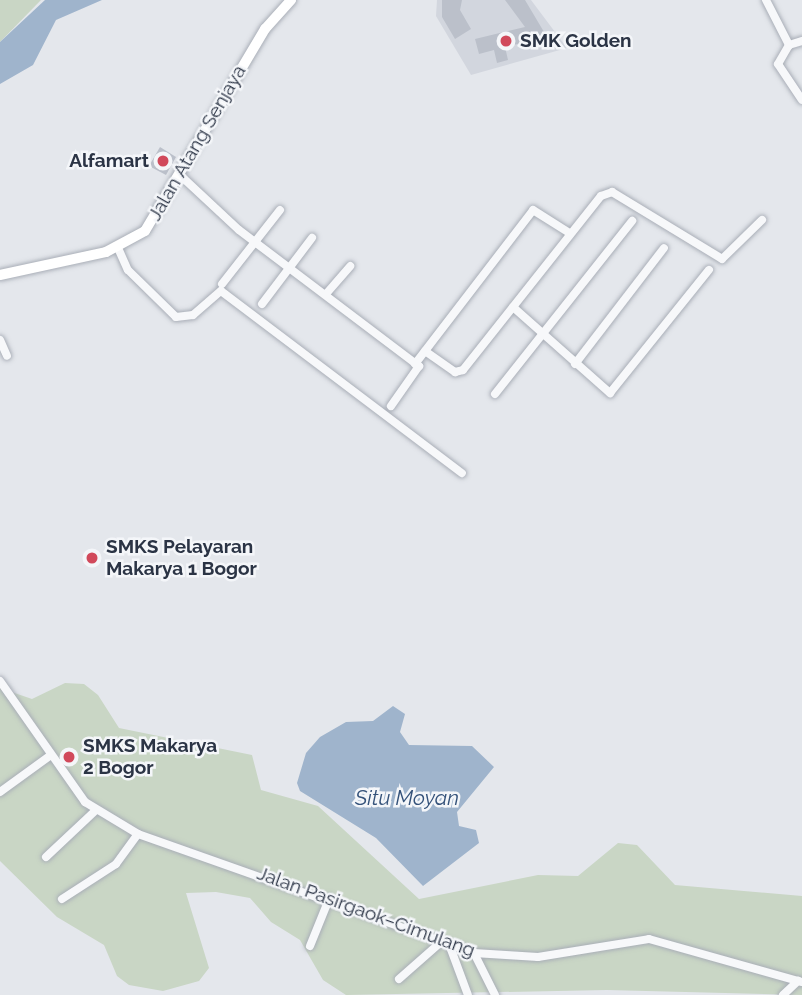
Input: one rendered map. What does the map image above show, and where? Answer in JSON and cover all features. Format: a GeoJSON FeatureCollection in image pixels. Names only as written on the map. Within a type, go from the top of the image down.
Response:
{"type":"FeatureCollection","features":[{"type":"Feature","properties":{"kind":"main road","name":"Jalan Atang Senjaya"},"geometry":{"type":"LineString","coordinates":[[0,275],[120,253],[145,231],[185,178],[248,56],[291,0]]}},
{"type":"Feature","properties":{"kind":"street"},"geometry":{"type":"LineString","coordinates":[[766,0],[789,45]]}},
{"type":"Feature","properties":{"kind":"street"},"geometry":{"type":"LineString","coordinates":[[802,41],[789,45],[778,64],[802,100]]}},
{"type":"Feature","properties":{"kind":"street"},"geometry":{"type":"LineString","coordinates":[[185,178],[255,243],[415,364],[419,370],[391,406]]}},
{"type":"Feature","properties":{"kind":"street"},"geometry":{"type":"LineString","coordinates":[[425,351],[460,373],[595,199],[612,192],[722,259],[762,220]]}},
{"type":"Feature","properties":{"kind":"street"},"geometry":{"type":"LineString","coordinates":[[222,284],[280,210]]}},
{"type":"Feature","properties":{"kind":"street"},"geometry":{"type":"LineString","coordinates":[[415,364],[533,210],[568,232]]}},
{"type":"Feature","properties":{"kind":"street"},"geometry":{"type":"LineString","coordinates":[[495,394],[545,336],[632,221]]}},
{"type":"Feature","properties":{"kind":"street"},"geometry":{"type":"LineString","coordinates":[[261,304],[312,238]]}},
{"type":"Feature","properties":{"kind":"street"},"geometry":{"type":"LineString","coordinates":[[575,364],[664,248]]}},
{"type":"Feature","properties":{"kind":"street"},"geometry":{"type":"LineString","coordinates":[[120,253],[128,270],[176,317],[193,314],[221,291],[461,473]]}},
{"type":"Feature","properties":{"kind":"street"},"geometry":{"type":"LineString","coordinates":[[326,295],[350,266]]}},
{"type":"Feature","properties":{"kind":"street"},"geometry":{"type":"LineString","coordinates":[[513,307],[603,392],[615,390],[709,271]]}},
{"type":"Feature","properties":{"kind":"street"},"geometry":{"type":"LineString","coordinates":[[0,340],[8,356]]}},
{"type":"Feature","properties":{"kind":"street","name":"Jalan Pasirgaok–Cimulang"},"geometry":{"type":"LineString","coordinates":[[0,681],[51,755],[95,811],[138,835],[328,899],[474,953],[538,957],[649,939],[800,981]]}},
{"type":"Feature","properties":{"kind":"street"},"geometry":{"type":"LineString","coordinates":[[0,792],[51,755]]}},
{"type":"Feature","properties":{"kind":"street"},"geometry":{"type":"LineString","coordinates":[[46,857],[95,811]]}},
{"type":"Feature","properties":{"kind":"street"},"geometry":{"type":"LineString","coordinates":[[62,899],[116,864],[138,835]]}},
{"type":"Feature","properties":{"kind":"street"},"geometry":{"type":"LineString","coordinates":[[310,946],[328,899]]}},
{"type":"Feature","properties":{"kind":"street"},"geometry":{"type":"LineString","coordinates":[[399,979],[445,943],[468,995]]}},
{"type":"Feature","properties":{"kind":"street"},"geometry":{"type":"LineString","coordinates":[[474,953],[495,995]]}},
{"type":"Feature","properties":{"kind":"street"},"geometry":{"type":"LineString","coordinates":[[783,995],[800,981]]}},
{"type":"Feature","properties":{"kind":"shaded area","name":"SMK Golden"},"geometry":{"type":"Polygon","coordinates":[[[437,0],[531,0],[567,48],[471,75],[436,16],[437,0]]]}},
{"type":"Feature","properties":{"kind":"green space"},"geometry":{"type":"Polygon","coordinates":[[[0,0],[41,0],[0,42],[0,0]]]}},
{"type":"Feature","properties":{"kind":"green space"},"geometry":{"type":"Polygon","coordinates":[[[65,683],[84,684],[98,695],[119,728],[252,755],[261,790],[318,806],[419,899],[538,875],[578,876],[618,843],[637,845],[675,885],[802,896],[802,995],[607,990],[346,995],[323,980],[300,940],[271,922],[250,898],[216,892],[186,893],[209,968],[199,981],[163,991],[129,985],[117,976],[104,945],[57,917],[0,861],[0,688],[32,699],[65,683]]]}},
{"type":"Feature","properties":{"kind":"water"},"geometry":{"type":"Polygon","coordinates":[[[45,0],[102,0],[56,20],[33,65],[0,84],[0,42],[45,0]]]}},
{"type":"Feature","properties":{"kind":"water","name":"Situ Moyan"},"geometry":{"type":"Polygon","coordinates":[[[393,706],[405,714],[400,732],[409,745],[472,746],[494,767],[457,812],[459,826],[476,830],[479,843],[423,886],[376,838],[300,791],[297,783],[306,753],[320,737],[346,722],[373,721],[393,706]]]}},
{"type":"Feature","properties":{"kind":"building"},"geometry":{"type":"Polygon","coordinates":[[[442,0],[462,0],[460,10],[471,29],[455,39],[442,17],[442,0]]]}},
{"type":"Feature","properties":{"kind":"building"},"geometry":{"type":"Polygon","coordinates":[[[505,0],[525,0],[547,37],[505,47],[508,60],[497,63],[494,50],[479,54],[475,39],[525,27],[505,0]]]}},
{"type":"Feature","properties":{"kind":"building","name":"Alfamart"},"geometry":{"type":"Polygon","coordinates":[[[160,147],[176,157],[166,175],[149,166],[160,147]]]}},
{"type":"Feature","properties":{"kind":"place","name":"SMK Golden"},"geometry":{"type":"Point","coordinates":[506,41]}},
{"type":"Feature","properties":{"kind":"place","name":"Alfamart"},"geometry":{"type":"Point","coordinates":[163,161]}},
{"type":"Feature","properties":{"kind":"place","name":"SMKS Pelayaran Makarya 1 Bogor"},"geometry":{"type":"Point","coordinates":[92,558]}},
{"type":"Feature","properties":{"kind":"place","name":"SMKS Makarya 2 Bogor"},"geometry":{"type":"Point","coordinates":[69,757]}}]}
